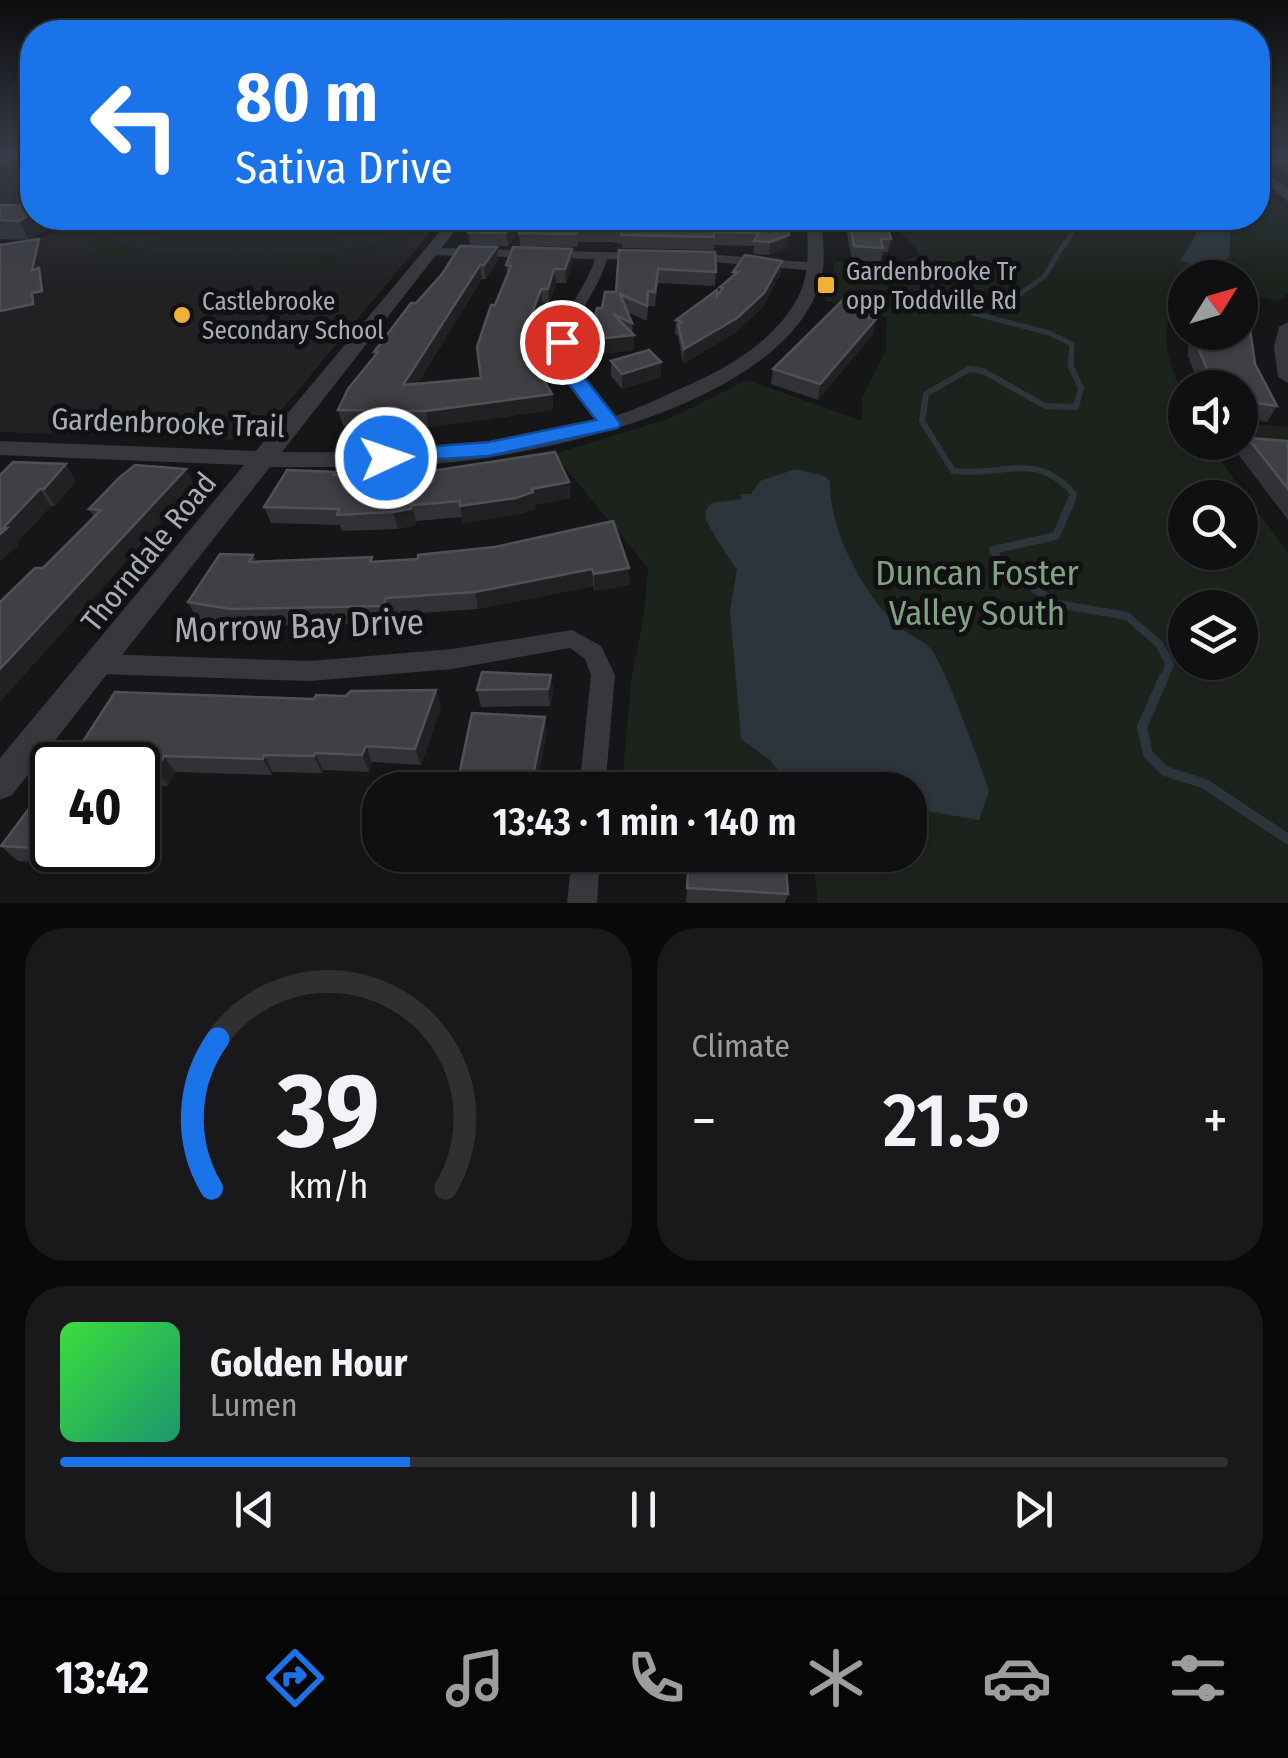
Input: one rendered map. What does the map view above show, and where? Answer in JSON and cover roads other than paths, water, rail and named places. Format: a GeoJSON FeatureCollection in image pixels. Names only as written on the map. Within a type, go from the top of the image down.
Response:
{"type":"FeatureCollection","features":[{"type":"Feature","properties":{"kind":"street","name":"Thorndale Road"},"geometry":{"type":"LineString","coordinates":[[0,784],[450,230]]}},
{"type":"Feature","properties":{"kind":"street","name":"Gardenbrooke Trail"},"geometry":{"type":"LineString","coordinates":[[3,451],[442,455],[525,443],[610,424],[698,389],[759,352],[793,319],[810,291],[816,266],[814,230]]}},
{"type":"Feature","properties":{"kind":"street"},"geometry":{"type":"LineString","coordinates":[[434,252],[657,256]]}},
{"type":"Feature","properties":{"kind":"street"},"geometry":{"type":"LineString","coordinates":[[602,255],[591,292],[563,332],[562,352],[577,384],[610,424]]}},
{"type":"Feature","properties":{"kind":"street"},"geometry":{"type":"LineString","coordinates":[[675,257],[816,266]]}},
{"type":"Feature","properties":{"kind":"street"},"geometry":{"type":"LineString","coordinates":[[1288,326],[1284,346],[1288,378]]}},
{"type":"Feature","properties":{"kind":"street","name":"Morrow Bay Drive"},"geometry":{"type":"LineString","coordinates":[[100,664],[310,671],[452,658],[572,639],[588,646],[598,658],[603,675],[594,772]]}},
{"type":"Feature","properties":{"kind":"street"},"geometry":{"type":"LineString","coordinates":[[582,903],[585,872]]}},
{"type":"Feature","properties":{"kind":"waterway"},"geometry":{"type":"LineString","coordinates":[[1064,246],[1074,230]]}},
{"type":"Feature","properties":{"kind":"waterway"},"geometry":{"type":"LineString","coordinates":[[1065,243],[1044,277],[1010,301],[977,296],[961,310],[1049,333],[1072,344],[1071,359]]}},
{"type":"Feature","properties":{"kind":"waterway"},"geometry":{"type":"LineString","coordinates":[[1071,359],[1081,388],[1076,407],[1045,406],[983,371],[969,369],[926,394],[922,421],[953,471],[1032,469],[1060,481],[1074,494],[1071,501]]}},
{"type":"Feature","properties":{"kind":"waterway"},"geometry":{"type":"LineString","coordinates":[[1072,499],[1056,536],[993,550],[1002,568],[1058,604],[1127,616],[1159,644],[1170,664],[1163,680]]}},
{"type":"Feature","properties":{"kind":"waterway"},"geometry":{"type":"LineString","coordinates":[[1164,677],[1142,727],[1148,754],[1165,771],[1205,784],[1288,839]]}},
{"type":"Feature","properties":{"kind":"place","name":"Gardenbrooke Tr opp Toddville Rd"},"geometry":{"type":"Point","coordinates":[826,285]}},
{"type":"Feature","properties":{"kind":"place","name":"Castlebrooke Secondary School"},"geometry":{"type":"Point","coordinates":[182,315]}},
{"type":"Feature","properties":{"kind":"park label","name":"Duncan Foster Valley South"},"geometry":{"type":"Point","coordinates":[977,593]}}]}
